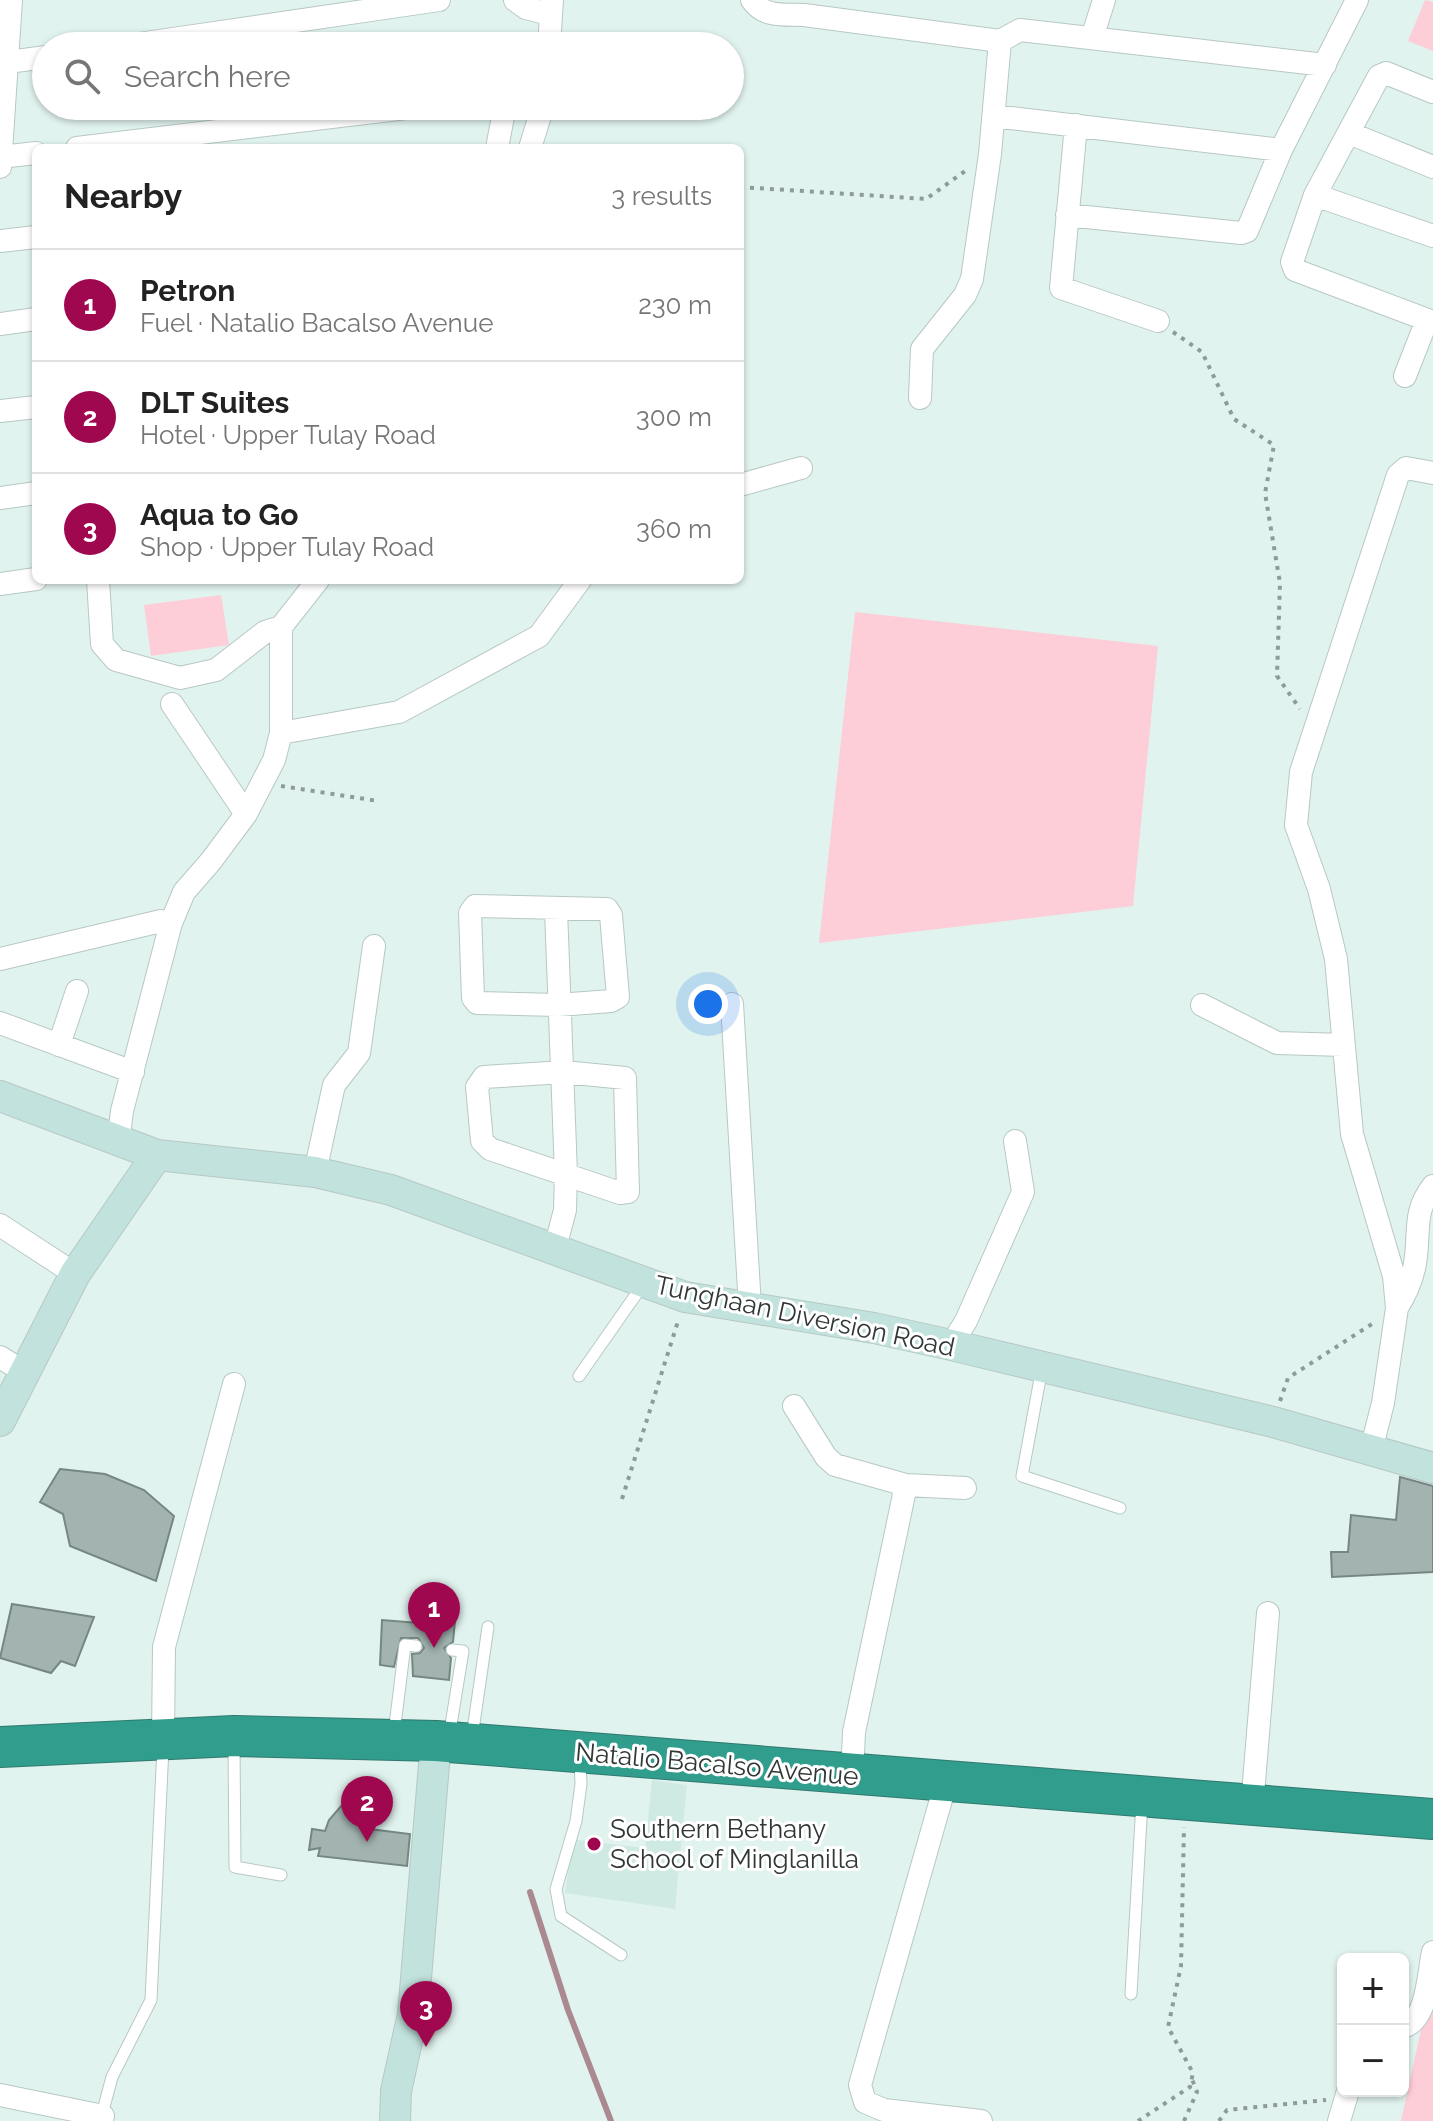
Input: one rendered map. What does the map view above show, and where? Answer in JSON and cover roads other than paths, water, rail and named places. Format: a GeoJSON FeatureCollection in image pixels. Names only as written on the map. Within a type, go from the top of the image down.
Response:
{"type":"FeatureCollection","features":[{"type":"Feature","properties":{"kind":"highway","name":"Natalio Bacalso Avenue"},"geometry":{"type":"LineString","coordinates":[[0,1747],[234,1736],[393,1739],[1433,1819]]}},
{"type":"Feature","properties":{"kind":"street"},"geometry":{"type":"LineString","coordinates":[[0,167],[4,63],[11,0]]}},
{"type":"Feature","properties":{"kind":"street"},"geometry":{"type":"LineString","coordinates":[[197,32],[320,8],[439,0]]}},
{"type":"Feature","properties":{"kind":"street"},"geometry":{"type":"LineString","coordinates":[[515,0],[526,8],[551,7],[550,32]]}},
{"type":"Feature","properties":{"kind":"street"},"geometry":{"type":"LineString","coordinates":[[752,0],[758,9],[772,14],[807,7],[1000,41],[1020,30],[1325,65]]}},
{"type":"Feature","properties":{"kind":"street"},"geometry":{"type":"LineString","coordinates":[[1092,38],[1104,0]]}},
{"type":"Feature","properties":{"kind":"street"},"geometry":{"type":"LineString","coordinates":[[1067,215],[1241,233],[1249,227],[1281,150],[1357,0]]}},
{"type":"Feature","properties":{"kind":"street"},"geometry":{"type":"LineString","coordinates":[[920,398],[922,349],[965,295],[972,279],[990,154],[1000,41]]}},
{"type":"Feature","properties":{"kind":"street"},"geometry":{"type":"LineString","coordinates":[[4,63],[32,59]]}},
{"type":"Feature","properties":{"kind":"street"},"geometry":{"type":"LineString","coordinates":[[1405,376],[1430,321],[1293,268],[1292,262],[1315,195],[1379,76],[1386,73],[1433,92]]}},
{"type":"Feature","properties":{"kind":"street"},"geometry":{"type":"LineString","coordinates":[[994,116],[1281,150]]}},
{"type":"Feature","properties":{"kind":"street"},"geometry":{"type":"LineString","coordinates":[[110,144],[308,120]]}},
{"type":"Feature","properties":{"kind":"street"},"geometry":{"type":"LineString","coordinates":[[498,144],[502,120]]}},
{"type":"Feature","properties":{"kind":"street"},"geometry":{"type":"LineString","coordinates":[[531,144],[539,120]]}},
{"type":"Feature","properties":{"kind":"street"},"geometry":{"type":"LineString","coordinates":[[1076,125],[1062,290],[1158,321]]}},
{"type":"Feature","properties":{"kind":"street"},"geometry":{"type":"LineString","coordinates":[[1349,133],[1433,167]]}},
{"type":"Feature","properties":{"kind":"street"},"geometry":{"type":"LineString","coordinates":[[0,157],[32,153]]}},
{"type":"Feature","properties":{"kind":"street"},"geometry":{"type":"LineString","coordinates":[[1315,195],[1433,236]]}},
{"type":"Feature","properties":{"kind":"street"},"geometry":{"type":"LineString","coordinates":[[0,241],[32,237]]}},
{"type":"Feature","properties":{"kind":"street"},"geometry":{"type":"LineString","coordinates":[[0,324],[32,320]]}},
{"type":"Feature","properties":{"kind":"street"},"geometry":{"type":"LineString","coordinates":[[0,411],[32,407]]}},
{"type":"Feature","properties":{"kind":"street"},"geometry":{"type":"LineString","coordinates":[[744,484],[801,468]]}},
{"type":"Feature","properties":{"kind":"street"},"geometry":{"type":"LineString","coordinates":[[1371,1450],[1383,1403],[1397,1308],[1394,1276],[1352,1134],[1336,959],[1319,889],[1296,825],[1301,772],[1398,475],[1406,468],[1433,473]]}},
{"type":"Feature","properties":{"kind":"street"},"geometry":{"type":"LineString","coordinates":[[0,498],[32,494]]}},
{"type":"Feature","properties":{"kind":"street"},"geometry":{"type":"LineString","coordinates":[[0,584],[32,580]]}},
{"type":"Feature","properties":{"kind":"street"},"geometry":{"type":"LineString","coordinates":[[98,584],[102,644],[116,660],[180,678],[216,670],[265,632],[281,627],[315,584]]}},
{"type":"Feature","properties":{"kind":"street"},"geometry":{"type":"LineString","coordinates":[[281,733],[399,712],[539,636],[577,584]]}},
{"type":"Feature","properties":{"kind":"street"},"geometry":{"type":"LineString","coordinates":[[118,1143],[122,1111],[171,923],[184,892],[246,814],[263,784],[281,733],[281,627]]}},
{"type":"Feature","properties":{"kind":"street"},"geometry":{"type":"LineString","coordinates":[[172,704],[246,814]]}},
{"type":"Feature","properties":{"kind":"street"},"geometry":{"type":"LineString","coordinates":[[475,906],[556,910],[602,908],[609,911],[618,997],[611,1001],[558,1005],[481,1005],[475,1001],[470,913],[475,906]]}},
{"type":"Feature","properties":{"kind":"street"},"geometry":{"type":"LineString","coordinates":[[555,1248],[565,1210],[566,1174],[556,910]]}},
{"type":"Feature","properties":{"kind":"street"},"geometry":{"type":"LineString","coordinates":[[0,959],[161,921],[171,923]]}},
{"type":"Feature","properties":{"kind":"street"},"geometry":{"type":"LineString","coordinates":[[315,1172],[334,1085],[359,1053],[374,946]]}},
{"type":"Feature","properties":{"kind":"street"},"geometry":{"type":"LineString","coordinates":[[59,1045],[77,991]]}},
{"type":"Feature","properties":{"kind":"street"},"geometry":{"type":"LineString","coordinates":[[732,1004],[750,1307]]}},
{"type":"Feature","properties":{"kind":"street"},"geometry":{"type":"LineString","coordinates":[[1202,1005],[1277,1043],[1344,1045]]}},
{"type":"Feature","properties":{"kind":"street"},"geometry":{"type":"LineString","coordinates":[[0,1023],[133,1072]]}},
{"type":"Feature","properties":{"kind":"street"},"geometry":{"type":"LineString","coordinates":[[564,1072],[625,1078],[630,1189],[620,1193],[486,1146],[482,1141],[477,1087],[484,1077],[564,1072]]}},
{"type":"Feature","properties":{"kind":"street","name":"Tunghaan Diversion Road"},"geometry":{"type":"LineString","coordinates":[[0,1096],[118,1143],[157,1155],[315,1172],[391,1190],[685,1297],[951,1345],[1273,1422],[1433,1468]]}},
{"type":"Feature","properties":{"kind":"street"},"geometry":{"type":"LineString","coordinates":[[951,1345],[966,1321],[1023,1192],[1015,1141]]}},
{"type":"Feature","properties":{"kind":"street"},"geometry":{"type":"LineString","coordinates":[[0,1421],[12,1365],[157,1155]]}},
{"type":"Feature","properties":{"kind":"street"},"geometry":{"type":"LineString","coordinates":[[1397,1308],[1419,1290],[1428,1273],[1432,1258],[1424,1201],[1433,1186]]}},
{"type":"Feature","properties":{"kind":"street"},"geometry":{"type":"LineString","coordinates":[[0,1225],[75,1274]]}},
{"type":"Feature","properties":{"kind":"street"},"geometry":{"type":"LineString","coordinates":[[163,1739],[164,1647],[234,1384]]}},
{"type":"Feature","properties":{"kind":"street"},"geometry":{"type":"LineString","coordinates":[[794,1406],[830,1462],[906,1485],[965,1488]]}},
{"type":"Feature","properties":{"kind":"street"},"geometry":{"type":"LineString","coordinates":[[852,1775],[854,1732],[906,1485]]}},
{"type":"Feature","properties":{"kind":"street"},"geometry":{"type":"LineString","coordinates":[[1252,1806],[1268,1613]]}},
{"type":"Feature","properties":{"kind":"street"},"geometry":{"type":"LineString","coordinates":[[395,2121],[396,2091],[413,2014],[452,1742]]}},
{"type":"Feature","properties":{"kind":"street"},"geometry":{"type":"LineString","coordinates":[[946,1782],[860,2085],[865,2102],[884,2110],[981,2121]]}},
{"type":"Feature","properties":{"kind":"street"},"geometry":{"type":"LineString","coordinates":[[1407,2025],[1416,2020],[1421,2008],[1433,1952]]}},
{"type":"Feature","properties":{"kind":"street"},"geometry":{"type":"LineString","coordinates":[[0,2095],[101,2118]]}},
{"type":"Feature","properties":{"kind":"street"},"geometry":{"type":"LineString","coordinates":[[1339,2121],[1345,2097]]}},
{"type":"Feature","properties":{"kind":"lane"},"geometry":{"type":"LineString","coordinates":[[579,1376],[644,1283]]}},
{"type":"Feature","properties":{"kind":"lane"},"geometry":{"type":"LineString","coordinates":[[1042,1368],[1022,1476],[1120,1508]]}},
{"type":"Feature","properties":{"kind":"lane"},"geometry":{"type":"LineString","coordinates":[[452,1742],[488,1627]]}},
{"type":"Feature","properties":{"kind":"lane"},"geometry":{"type":"LineString","coordinates":[[393,1739],[405,1645],[416,1646]]}},
{"type":"Feature","properties":{"kind":"lane"},"geometry":{"type":"LineString","coordinates":[[452,1650],[463,1651],[452,1742]]}},
{"type":"Feature","properties":{"kind":"lane"},"geometry":{"type":"LineString","coordinates":[[234,1736],[235,1867],[281,1875]]}},
{"type":"Feature","properties":{"kind":"lane"},"geometry":{"type":"LineString","coordinates":[[101,2118],[112,2077],[151,2000],[163,1739]]}},
{"type":"Feature","properties":{"kind":"lane"},"geometry":{"type":"LineString","coordinates":[[579,1754],[581,1784],[576,1821],[556,1889],[561,1916],[621,1955]]}},
{"type":"Feature","properties":{"kind":"lane"},"geometry":{"type":"LineString","coordinates":[[1131,1994],[1143,1797]]}},
{"type":"Feature","properties":{"kind":"waterway"},"geometry":{"type":"LineString","coordinates":[[530,1892],[568,2010],[611,2121]]}},
{"type":"Feature","properties":{"kind":"place","name":"Petron"},"geometry":{"type":"Point","coordinates":[434,1648]}},
{"type":"Feature","properties":{"kind":"place","name":"DLT Suites"},"geometry":{"type":"Point","coordinates":[367,1842]}},
{"type":"Feature","properties":{"kind":"place","name":"Southern Bethany School of Minglanilla"},"geometry":{"type":"Point","coordinates":[594,1844]}},
{"type":"Feature","properties":{"kind":"place","name":"Aqua to Go"},"geometry":{"type":"Point","coordinates":[426,2047]}}]}
